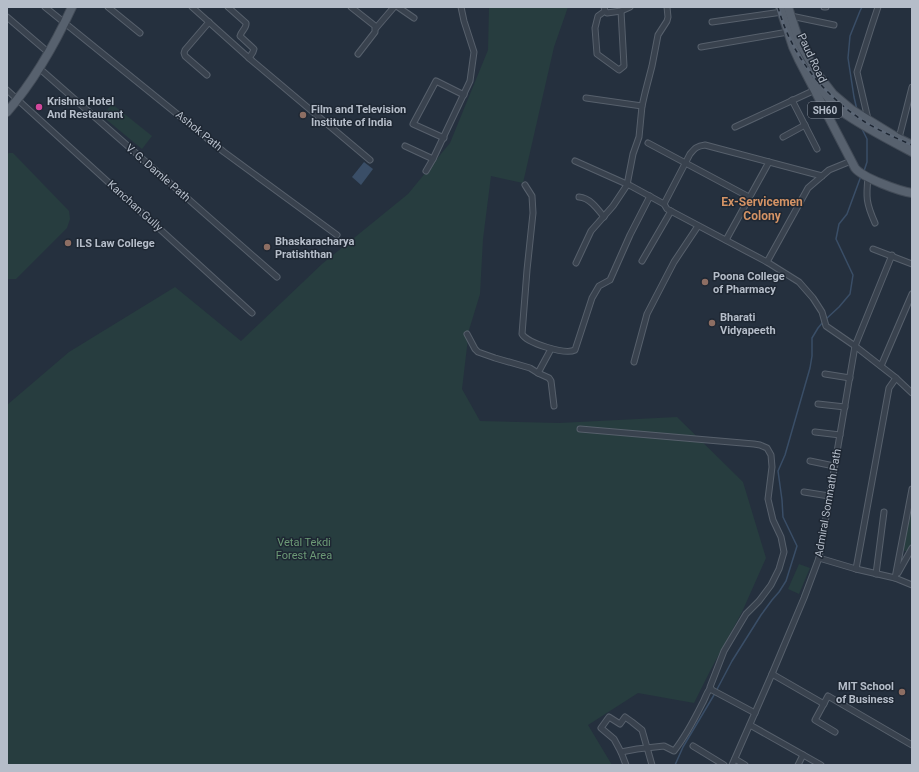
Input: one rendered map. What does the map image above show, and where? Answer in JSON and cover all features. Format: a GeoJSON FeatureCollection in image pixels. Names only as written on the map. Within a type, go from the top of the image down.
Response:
{"type":"FeatureCollection","features":[{"type":"Feature","properties":{"kind":"main road"},"geometry":{"type":"LineString","coordinates":[[7,112],[49,53],[72,7]]}},
{"type":"Feature","properties":{"kind":"main road","name":"Paud Road"},"geometry":{"type":"LineString","coordinates":[[783,9],[791,16],[800,44],[815,69],[846,109],[864,122],[912,145]]}},
{"type":"Feature","properties":{"kind":"main road","name":"Paud Road"},"geometry":{"type":"LineString","coordinates":[[783,9],[788,32],[799,60],[851,161],[855,168],[864,175]]}},
{"type":"Feature","properties":{"kind":"main road"},"geometry":{"type":"LineString","coordinates":[[829,117],[846,109]]}},
{"type":"Feature","properties":{"kind":"main road"},"geometry":{"type":"LineString","coordinates":[[864,122],[893,143],[912,152]]}},
{"type":"Feature","properties":{"kind":"main road"},"geometry":{"type":"LineString","coordinates":[[864,175],[905,192],[912,193]]}},
{"type":"Feature","properties":{"kind":"street","name":"Ashok Path"},"geometry":{"type":"LineString","coordinates":[[45,7],[224,152],[337,235]]}},
{"type":"Feature","properties":{"kind":"street"},"geometry":{"type":"LineString","coordinates":[[108,7],[140,33]]}},
{"type":"Feature","properties":{"kind":"street"},"geometry":{"type":"LineString","coordinates":[[192,7],[249,58],[370,160]]}},
{"type":"Feature","properties":{"kind":"street"},"geometry":{"type":"LineString","coordinates":[[198,12],[201,7]]}},
{"type":"Feature","properties":{"kind":"street"},"geometry":{"type":"LineString","coordinates":[[228,7],[246,23],[246,27],[240,36],[254,49],[249,58]]}},
{"type":"Feature","properties":{"kind":"street"},"geometry":{"type":"LineString","coordinates":[[352,7],[376,26],[376,28]]}},
{"type":"Feature","properties":{"kind":"street"},"geometry":{"type":"LineString","coordinates":[[358,54],[375,32],[376,28],[394,7]]}},
{"type":"Feature","properties":{"kind":"street"},"geometry":{"type":"LineString","coordinates":[[398,7],[414,18]]}},
{"type":"Feature","properties":{"kind":"street"},"geometry":{"type":"LineString","coordinates":[[426,172],[434,159],[470,81],[474,52],[461,7]]}},
{"type":"Feature","properties":{"kind":"street"},"geometry":{"type":"LineString","coordinates":[[621,11],[624,66],[619,70],[597,54],[595,28],[598,16],[604,9],[607,13],[621,11],[630,7]]}},
{"type":"Feature","properties":{"kind":"street"},"geometry":{"type":"LineString","coordinates":[[576,263],[591,231],[616,202],[627,185],[633,154],[639,137],[644,93],[652,66],[658,36],[668,17],[667,7]]}},
{"type":"Feature","properties":{"kind":"street"},"geometry":{"type":"LineString","coordinates":[[864,122],[857,72],[878,7]]}},
{"type":"Feature","properties":{"kind":"street"},"geometry":{"type":"LineString","coordinates":[[712,22],[783,9]]}},
{"type":"Feature","properties":{"kind":"street"},"geometry":{"type":"LineString","coordinates":[[791,16],[834,24]]}},
{"type":"Feature","properties":{"kind":"street"},"geometry":{"type":"LineString","coordinates":[[7,17],[49,53]]}},
{"type":"Feature","properties":{"kind":"street"},"geometry":{"type":"LineString","coordinates":[[207,75],[185,56],[184,53],[209,22]]}},
{"type":"Feature","properties":{"kind":"street"},"geometry":{"type":"LineString","coordinates":[[701,47],[788,32]]}},
{"type":"Feature","properties":{"kind":"street","name":"V. G. Damle Path"},"geometry":{"type":"LineString","coordinates":[[39,68],[277,278]]}},
{"type":"Feature","properties":{"kind":"street"},"geometry":{"type":"LineString","coordinates":[[444,138],[413,124],[436,82],[464,95]]}},
{"type":"Feature","properties":{"kind":"street"},"geometry":{"type":"LineString","coordinates":[[899,138],[912,87]]}},
{"type":"Feature","properties":{"kind":"street","name":"Kanchan Gully"},"geometry":{"type":"LineString","coordinates":[[7,90],[252,313]]}},
{"type":"Feature","properties":{"kind":"street"},"geometry":{"type":"LineString","coordinates":[[735,127],[815,90]]}},
{"type":"Feature","properties":{"kind":"street"},"geometry":{"type":"LineString","coordinates":[[586,98],[642,106]]}},
{"type":"Feature","properties":{"kind":"street"},"geometry":{"type":"LineString","coordinates":[[792,100],[818,148]]}},
{"type":"Feature","properties":{"kind":"street"},"geometry":{"type":"LineString","coordinates":[[783,137],[805,125]]}},
{"type":"Feature","properties":{"kind":"street"},"geometry":{"type":"LineString","coordinates":[[648,143],[749,197]]}},
{"type":"Feature","properties":{"kind":"street"},"geometry":{"type":"LineString","coordinates":[[664,204],[690,154],[695,147],[700,145],[705,145],[822,176]]}},
{"type":"Feature","properties":{"kind":"street"},"geometry":{"type":"LineString","coordinates":[[405,146],[434,159]]}},
{"type":"Feature","properties":{"kind":"street"},"geometry":{"type":"LineString","coordinates":[[575,160],[650,196],[664,204],[667,209],[767,262],[799,282],[813,298],[822,312],[826,326],[882,366],[912,393]]}},
{"type":"Feature","properties":{"kind":"street"},"geometry":{"type":"LineString","coordinates":[[767,262],[808,188],[829,170],[851,161]]}},
{"type":"Feature","properties":{"kind":"street"},"geometry":{"type":"LineString","coordinates":[[726,240],[769,162]]}},
{"type":"Feature","properties":{"kind":"street"},"geometry":{"type":"LineString","coordinates":[[864,175],[868,209],[875,222]]}},
{"type":"Feature","properties":{"kind":"street"},"geometry":{"type":"LineString","coordinates":[[526,185],[532,196],[533,213],[522,334],[526,338],[551,349],[570,352],[575,350],[592,298],[599,286],[610,280],[630,235],[650,196]]}},
{"type":"Feature","properties":{"kind":"street"},"geometry":{"type":"LineString","coordinates":[[579,197],[592,203],[604,216]]}},
{"type":"Feature","properties":{"kind":"street"},"geometry":{"type":"LineString","coordinates":[[642,261],[671,211]]}},
{"type":"Feature","properties":{"kind":"street"},"geometry":{"type":"LineString","coordinates":[[634,362],[647,314],[674,262],[698,226]]}},
{"type":"Feature","properties":{"kind":"street"},"geometry":{"type":"LineString","coordinates":[[873,249],[912,264]]}},
{"type":"Feature","properties":{"kind":"street","name":"Admiral Somnath Path"},"geometry":{"type":"LineString","coordinates":[[732,765],[803,601],[819,558],[855,346],[892,256]]}},
{"type":"Feature","properties":{"kind":"street"},"geometry":{"type":"LineString","coordinates":[[882,366],[912,294]]}},
{"type":"Feature","properties":{"kind":"street"},"geometry":{"type":"LineString","coordinates":[[467,334],[478,352],[530,368],[549,378],[552,381],[554,406]]}},
{"type":"Feature","properties":{"kind":"street"},"geometry":{"type":"LineString","coordinates":[[538,373],[551,349]]}},
{"type":"Feature","properties":{"kind":"street"},"geometry":{"type":"LineString","coordinates":[[824,374],[850,378]]}},
{"type":"Feature","properties":{"kind":"street"},"geometry":{"type":"LineString","coordinates":[[856,569],[889,388],[896,378]]}},
{"type":"Feature","properties":{"kind":"street"},"geometry":{"type":"LineString","coordinates":[[818,404],[845,406]]}},
{"type":"Feature","properties":{"kind":"street"},"geometry":{"type":"LineString","coordinates":[[580,429],[754,444],[767,448],[771,455],[772,467],[768,499],[773,520],[781,537],[784,552],[780,569],[771,585],[759,601],[746,614],[724,651],[710,686],[711,690]]}},
{"type":"Feature","properties":{"kind":"street"},"geometry":{"type":"LineString","coordinates":[[815,432],[840,436]]}},
{"type":"Feature","properties":{"kind":"street"},"geometry":{"type":"LineString","coordinates":[[810,461],[834,466]]}},
{"type":"Feature","properties":{"kind":"street"},"geometry":{"type":"LineString","coordinates":[[895,578],[912,489]]}},
{"type":"Feature","properties":{"kind":"street"},"geometry":{"type":"LineString","coordinates":[[804,492],[829,496]]}},
{"type":"Feature","properties":{"kind":"street"},"geometry":{"type":"LineString","coordinates":[[876,574],[884,512]]}},
{"type":"Feature","properties":{"kind":"street"},"geometry":{"type":"LineString","coordinates":[[895,578],[912,548]]}},
{"type":"Feature","properties":{"kind":"street"},"geometry":{"type":"LineString","coordinates":[[819,558],[856,569],[895,578],[912,585]]}},
{"type":"Feature","properties":{"kind":"street"},"geometry":{"type":"LineString","coordinates":[[772,674],[824,704]]}},
{"type":"Feature","properties":{"kind":"street"},"geometry":{"type":"LineString","coordinates":[[711,690],[755,713]]}},
{"type":"Feature","properties":{"kind":"street"},"geometry":{"type":"LineString","coordinates":[[621,752],[664,746],[674,751],[708,691],[711,690]]}},
{"type":"Feature","properties":{"kind":"street"},"geometry":{"type":"LineString","coordinates":[[835,732],[815,720],[828,696],[912,745]]}},
{"type":"Feature","properties":{"kind":"street"},"geometry":{"type":"LineString","coordinates":[[626,765],[614,739],[601,728],[609,717],[620,724],[625,717],[642,730],[652,765]]}},
{"type":"Feature","properties":{"kind":"street"},"geometry":{"type":"LineString","coordinates":[[750,725],[821,765]]}},
{"type":"Feature","properties":{"kind":"street"},"geometry":{"type":"LineString","coordinates":[[693,746],[724,765]]}},
{"type":"Feature","properties":{"kind":"street"},"geometry":{"type":"LineString","coordinates":[[798,765],[803,755]]}},
{"type":"Feature","properties":{"kind":"street"},"geometry":{"type":"LineString","coordinates":[[735,759],[745,765]]}},
{"type":"Feature","properties":{"kind":"green space","name":"Vetal Tekdi Forest Area"},"geometry":{"type":"Polygon","coordinates":[[[489,7],[568,7],[554,47],[523,183],[491,176],[483,239],[480,294],[469,330],[462,389],[480,421],[559,423],[677,417],[743,482],[766,558],[742,612],[694,703],[638,693],[588,725],[612,765],[7,765],[7,405],[69,352],[175,287],[241,341],[322,264],[408,194],[450,143],[488,50],[489,7]]]}},
{"type":"Feature","properties":{"kind":"green space"},"geometry":{"type":"Polygon","coordinates":[[[112,104],[152,136],[142,149],[102,116],[112,104]]]}},
{"type":"Feature","properties":{"kind":"green space"},"geometry":{"type":"Polygon","coordinates":[[[13,153],[69,211],[70,219],[67,228],[16,279],[7,279],[7,154],[13,153]]]}},
{"type":"Feature","properties":{"kind":"green space"},"geometry":{"type":"Polygon","coordinates":[[[912,499],[912,542],[907,551],[905,551],[903,550],[912,499]]]}},
{"type":"Feature","properties":{"kind":"green space"},"geometry":{"type":"Polygon","coordinates":[[[799,564],[810,568],[799,594],[788,589],[799,564]]]}},
{"type":"Feature","properties":{"kind":"water"},"geometry":{"type":"Polygon","coordinates":[[[364,162],[373,169],[361,185],[352,177],[364,162]]]}},
{"type":"Feature","properties":{"kind":"waterway"},"geometry":{"type":"LineString","coordinates":[[857,110],[848,58],[850,36],[862,7]]}},
{"type":"Feature","properties":{"kind":"waterway"},"geometry":{"type":"LineString","coordinates":[[862,129],[867,139],[867,162],[864,171]]}},
{"type":"Feature","properties":{"kind":"waterway"},"geometry":{"type":"LineString","coordinates":[[826,319],[850,294],[853,275],[836,239],[839,224],[847,214],[861,176]]}},
{"type":"Feature","properties":{"kind":"waterway"},"geometry":{"type":"LineString","coordinates":[[675,765],[683,747],[732,661],[761,615],[786,581],[797,546],[783,517],[778,471],[785,455],[810,368],[812,338],[823,322]]}},
{"type":"Feature","properties":{"kind":"railway"},"geometry":{"type":"LineString","coordinates":[[778,7],[791,41],[800,57],[822,86],[865,122],[912,145]]}},
{"type":"Feature","properties":{"kind":"place","name":"Krishna Hotel And Restaurant"},"geometry":{"type":"Point","coordinates":[39,107]}},
{"type":"Feature","properties":{"kind":"place","name":"Film and Television Institute of India"},"geometry":{"type":"Point","coordinates":[303,115]}},
{"type":"Feature","properties":{"kind":"place","name":"ILS Law College"},"geometry":{"type":"Point","coordinates":[68,243]}},
{"type":"Feature","properties":{"kind":"place","name":"Bhaskaracharya Pratishthan"},"geometry":{"type":"Point","coordinates":[267,247]}},
{"type":"Feature","properties":{"kind":"place","name":"Poona College of Pharmacy"},"geometry":{"type":"Point","coordinates":[705,282]}},
{"type":"Feature","properties":{"kind":"place","name":"Bharati Vidyapeeth"},"geometry":{"type":"Point","coordinates":[712,323]}},
{"type":"Feature","properties":{"kind":"place","name":"MIT School of Business"},"geometry":{"type":"Point","coordinates":[902,692]}},
{"type":"Feature","properties":{"kind":"district","name":"Ex-Servicemen Colony"},"geometry":{"type":"Point","coordinates":[762,209]}}]}
